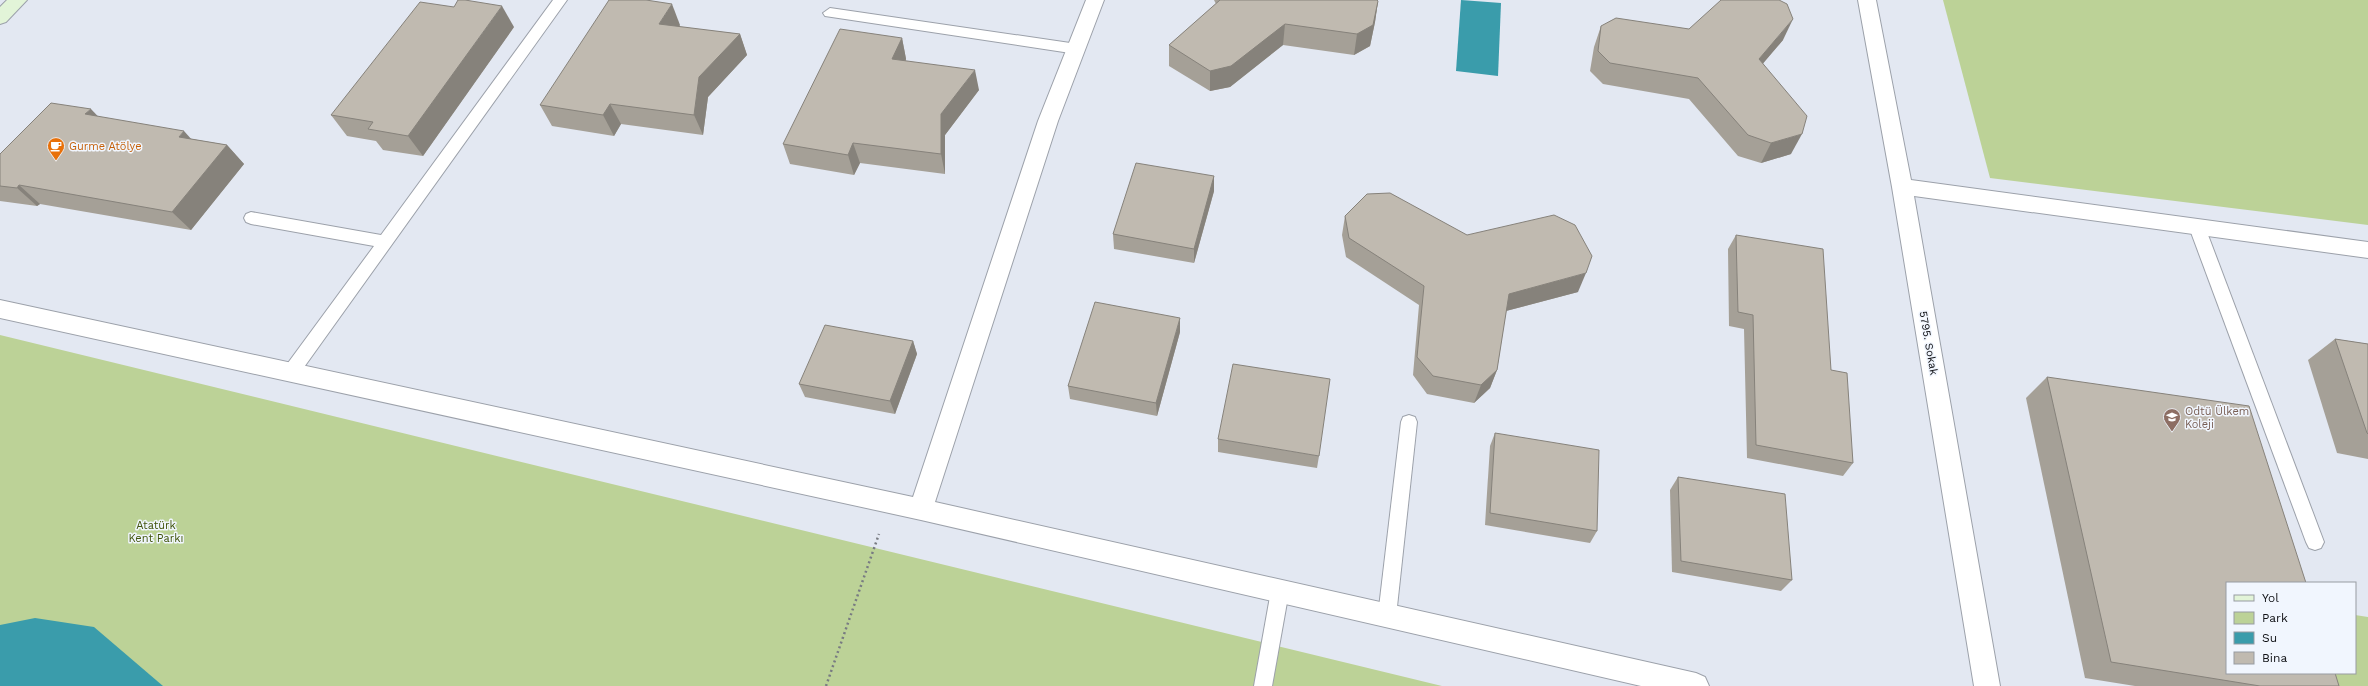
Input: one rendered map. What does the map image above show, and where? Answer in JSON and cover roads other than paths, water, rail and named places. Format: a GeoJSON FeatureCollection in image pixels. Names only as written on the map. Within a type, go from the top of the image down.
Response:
{"type":"FeatureCollection","features":[{"type":"Feature","properties":{"kind":"street"},"geometry":{"type":"LineString","coordinates":[[0,18],[18,0]]}},
{"type":"Feature","properties":{"kind":"street"},"geometry":{"type":"LineString","coordinates":[[921,509],[1048,121],[1095,0]]}},
{"type":"Feature","properties":{"kind":"street","name":"5795. Sokak"},"geometry":{"type":"LineString","coordinates":[[1867,0],[1902,187],[1987,686]]}},
{"type":"Feature","properties":{"kind":"street"},"geometry":{"type":"LineString","coordinates":[[1902,187],[2368,250]]}},
{"type":"Feature","properties":{"kind":"street"},"geometry":{"type":"LineString","coordinates":[[0,309],[921,509],[1696,686]]}},
{"type":"Feature","properties":{"kind":"lane"},"geometry":{"type":"LineString","coordinates":[[291,372],[560,0]]}},
{"type":"Feature","properties":{"kind":"lane"},"geometry":{"type":"LineString","coordinates":[[830,13],[1077,49]]}},
{"type":"Feature","properties":{"kind":"lane"},"geometry":{"type":"LineString","coordinates":[[251,218],[385,242]]}},
{"type":"Feature","properties":{"kind":"lane"},"geometry":{"type":"LineString","coordinates":[[2197,227],[2315,542]]}},
{"type":"Feature","properties":{"kind":"lane"},"geometry":{"type":"LineString","coordinates":[[1386,616],[1409,422]]}},
{"type":"Feature","properties":{"kind":"lane"},"geometry":{"type":"LineString","coordinates":[[1263,686],[1280,591]]}},
{"type":"Feature","properties":{"kind":"water"},"geometry":{"type":"Polygon","coordinates":[[[1461,0],[1501,3],[1498,76],[1456,71],[1461,0]]]}},
{"type":"Feature","properties":{"kind":"water"},"geometry":{"type":"Polygon","coordinates":[[[35,618],[94,627],[163,686],[0,686],[0,625],[35,618]]]}},
{"type":"Feature","properties":{"kind":"place","name":"Gurme Atölye"},"geometry":{"type":"Point","coordinates":[56,161]}},
{"type":"Feature","properties":{"kind":"place","name":"Odtü Ülkem Koleji"},"geometry":{"type":"Point","coordinates":[2172,432]}},
{"type":"Feature","properties":{"kind":"park label","name":"Atatürk Kent Parkı"},"geometry":{"type":"Point","coordinates":[156,531]}}]}
